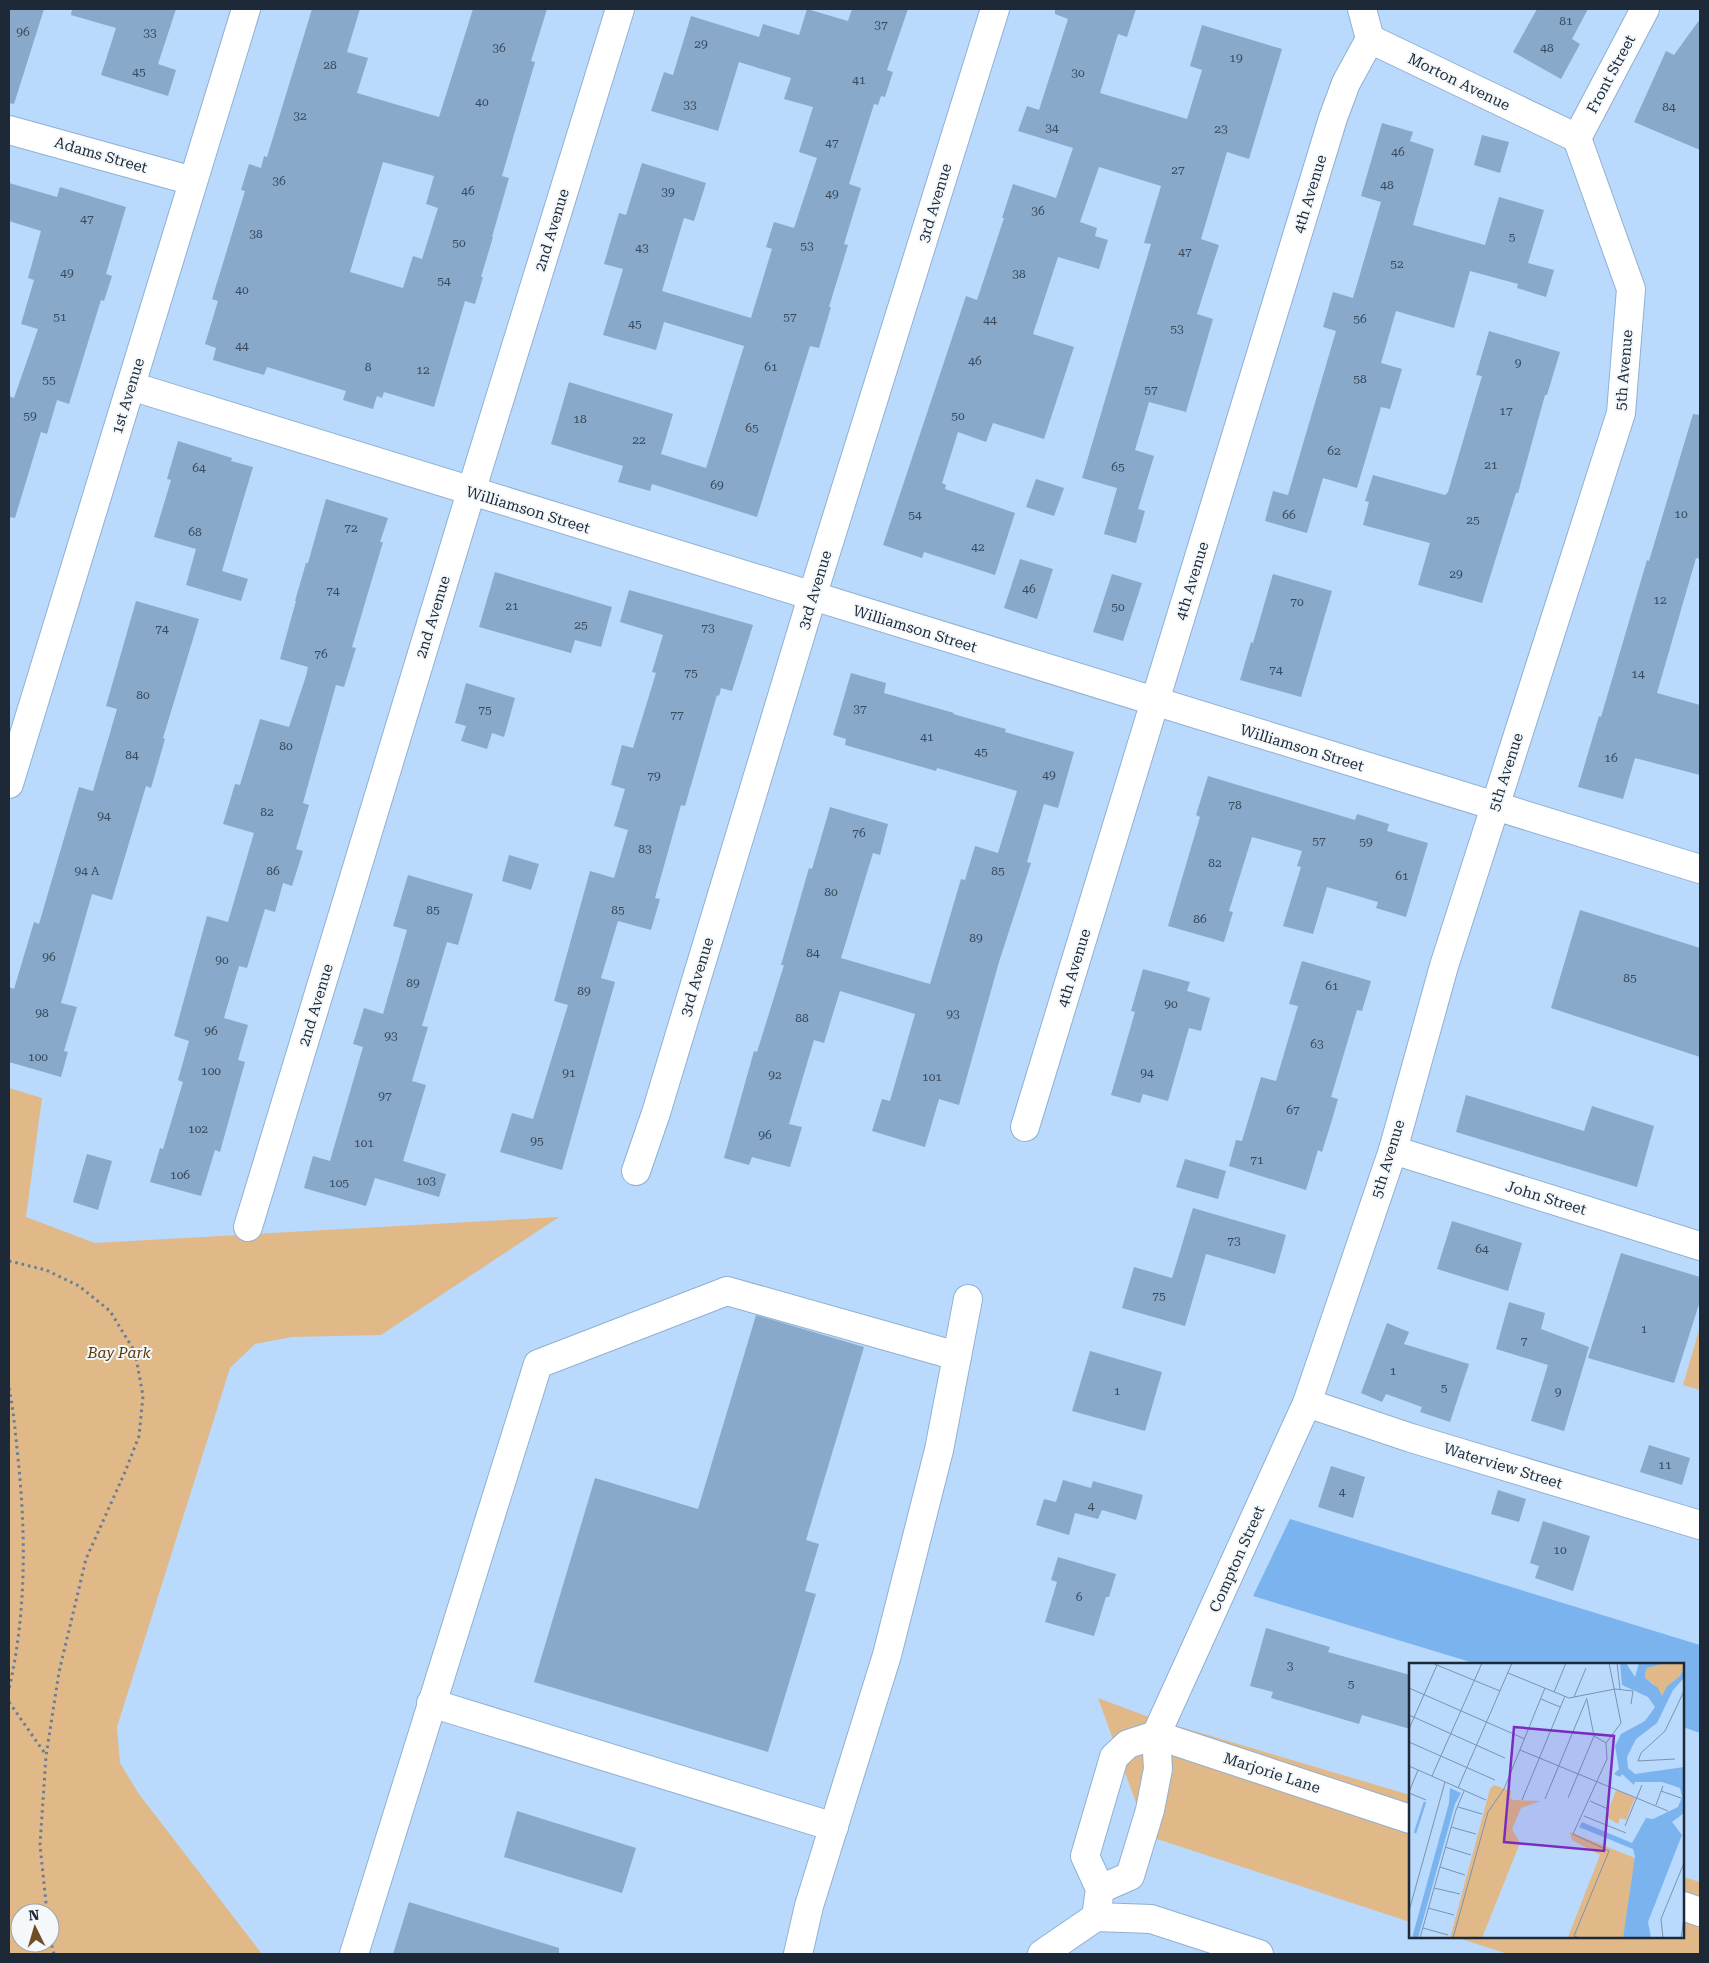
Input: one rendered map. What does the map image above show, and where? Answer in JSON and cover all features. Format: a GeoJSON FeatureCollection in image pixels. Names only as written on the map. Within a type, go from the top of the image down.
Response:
{"type":"FeatureCollection","features":[{"type":"Feature","properties":{"kind":"street","name":"1st Avenue"},"geometry":{"type":"LineString","coordinates":[[9,784],[246,9]]}},
{"type":"Feature","properties":{"kind":"street","name":"2nd Avenue"},"geometry":{"type":"LineString","coordinates":[[248,1227],[620,9]]}},
{"type":"Feature","properties":{"kind":"street","name":"3rd Avenue"},"geometry":{"type":"LineString","coordinates":[[636,1172],[656,1113],[812,597],[995,9]]}},
{"type":"Feature","properties":{"kind":"street"},"geometry":{"type":"LineString","coordinates":[[1362,9],[1370,40]]}},
{"type":"Feature","properties":{"kind":"street","name":"Front Street"},"geometry":{"type":"LineString","coordinates":[[1578,138],[1645,9]]}},
{"type":"Feature","properties":{"kind":"street","name":"Morton Avenue"},"geometry":{"type":"LineString","coordinates":[[1370,40],[1578,138]]}},
{"type":"Feature","properties":{"kind":"street","name":"4th Avenue"},"geometry":{"type":"LineString","coordinates":[[1025,1128],[1333,118],[1346,83],[1370,40]]}},
{"type":"Feature","properties":{"kind":"street","name":"Adams Street"},"geometry":{"type":"LineString","coordinates":[[9,130],[193,181]]}},
{"type":"Feature","properties":{"kind":"street","name":"5th Avenue"},"geometry":{"type":"LineString","coordinates":[[1307,1402],[1393,1150],[1444,966],[1621,413],[1631,289],[1578,138]]}},
{"type":"Feature","properties":{"kind":"street","name":"Williamson Street"},"geometry":{"type":"LineString","coordinates":[[131,386],[1700,870]]}},
{"type":"Feature","properties":{"kind":"street","name":"John Street"},"geometry":{"type":"LineString","coordinates":[[1393,1150],[1700,1246]]}},
{"type":"Feature","properties":{"kind":"street"},"geometry":{"type":"LineString","coordinates":[[354,1954],[538,1364],[727,1291],[957,1356]]}},
{"type":"Feature","properties":{"kind":"street"},"geometry":{"type":"LineString","coordinates":[[798,1954],[809,1906],[887,1655],[939,1450],[968,1298]]}},
{"type":"Feature","properties":{"kind":"street","name":"Waterview Street"},"geometry":{"type":"LineString","coordinates":[[1307,1402],[1411,1438],[1700,1525]]}},
{"type":"Feature","properties":{"kind":"street","name":"Compton Street"},"geometry":{"type":"LineString","coordinates":[[1161,1725],[1307,1402]]}},
{"type":"Feature","properties":{"kind":"street"},"geometry":{"type":"LineString","coordinates":[[431,1703],[834,1827]]}},
{"type":"Feature","properties":{"kind":"street"},"geometry":{"type":"LineString","coordinates":[[1100,1890],[1130,1876],[1150,1810],[1158,1769],[1161,1725]]}},
{"type":"Feature","properties":{"kind":"street"},"geometry":{"type":"LineString","coordinates":[[1096,1917],[1100,1890],[1085,1856],[1114,1757],[1128,1744],[1161,1725]]}},
{"type":"Feature","properties":{"kind":"street","name":"Marjorie Lane"},"geometry":{"type":"LineString","coordinates":[[1161,1725],[1409,1819]]}},
{"type":"Feature","properties":{"kind":"street"},"geometry":{"type":"LineString","coordinates":[[1684,1906],[1700,1912]]}},
{"type":"Feature","properties":{"kind":"street"},"geometry":{"type":"LineString","coordinates":[[1042,1954],[1096,1917],[1151,1919],[1259,1954]]}},
{"type":"Feature","properties":{"kind":"path"},"geometry":{"type":"LineString","coordinates":[[9,1261],[46,1270],[79,1286],[110,1311],[135,1352],[143,1396],[138,1436],[125,1472],[86,1559],[59,1672],[46,1756],[40,1845],[46,1903]]}},
{"type":"Feature","properties":{"kind":"path"},"geometry":{"type":"LineString","coordinates":[[9,1388],[23,1498],[23,1526],[22,1591],[14,1667],[9,1689]]}},
{"type":"Feature","properties":{"kind":"path"},"geometry":{"type":"LineString","coordinates":[[9,1702],[46,1756]]}},
{"type":"Feature","properties":{"kind":"green space","name":"Bay Park"},"geometry":{"type":"Polygon","coordinates":[[[9,1088],[42,1098],[26,1217],[95,1243],[559,1217],[381,1335],[292,1337],[255,1344],[230,1368],[117,1727],[120,1763],[139,1794],[262,1954],[9,1954],[9,1088]]]}},
{"type":"Feature","properties":{"kind":"green space"},"geometry":{"type":"Polygon","coordinates":[[[1700,1327],[1700,1390],[1683,1385],[1700,1327]]]}},
{"type":"Feature","properties":{"kind":"green space"},"geometry":{"type":"Polygon","coordinates":[[[1098,1698],[1157,1720],[1409,1795],[1409,1922],[1148,1836],[1098,1698]]]}},
{"type":"Feature","properties":{"kind":"green space"},"geometry":{"type":"Polygon","coordinates":[[[1684,1877],[1700,1882],[1700,1954],[1508,1954],[1458,1938],[1684,1938],[1684,1877]]]}},
{"type":"Feature","properties":{"kind":"water"},"geometry":{"type":"Polygon","coordinates":[[[1290,1519],[1700,1645],[1700,1733],[1684,1727],[1684,1663],[1474,1663],[1253,1596],[1290,1519]]]}},
{"type":"Feature","properties":{"kind":"building"},"geometry":{"type":"Polygon","coordinates":[[[9,9],[44,9],[14,104],[9,103],[9,9]]]}},
{"type":"Feature","properties":{"kind":"building"},"geometry":{"type":"Polygon","coordinates":[[[72,9],[176,9],[158,64],[176,70],[168,96],[101,75],[116,28],[71,15],[72,9]]]}},
{"type":"Feature","properties":{"kind":"building"},"geometry":{"type":"Polygon","coordinates":[[[312,9],[360,9],[347,52],[368,58],[357,93],[439,117],[473,9],[547,9],[531,61],[535,62],[502,176],[509,178],[481,277],[483,277],[475,304],[465,301],[434,407],[384,392],[382,398],[377,396],[373,409],[343,400],[346,391],[267,367],[264,375],[213,360],[216,348],[205,344],[218,301],[212,299],[245,191],[241,190],[249,164],[261,168],[264,156],[267,157],[312,9]],[[383,162],[350,272],[403,288],[413,256],[422,259],[438,208],[426,204],[434,176],[383,162]]]}},
{"type":"Feature","properties":{"kind":"building"},"geometry":{"type":"Polygon","coordinates":[[[807,9],[848,21],[852,9],[908,9],[887,70],[893,72],[885,97],[881,96],[878,105],[874,104],[849,184],[861,188],[844,244],[848,245],[819,348],[810,346],[757,517],[652,484],[650,491],[618,482],[623,466],[551,444],[569,382],[673,414],[661,454],[706,468],[744,346],[664,322],[656,350],[603,335],[623,269],[604,264],[619,213],[626,215],[642,163],[706,183],[694,221],[684,218],[662,291],[751,318],[772,249],[766,247],[774,222],[794,228],[817,158],[799,152],[813,107],[784,99],[791,78],[739,62],[718,131],[651,111],[664,72],[673,75],[691,16],[759,37],[763,24],[799,35],[807,9]]]}},
{"type":"Feature","properties":{"kind":"building"},"geometry":{"type":"Polygon","coordinates":[[[1055,9],[1136,9],[1127,37],[1118,34],[1100,93],[1187,119],[1202,70],[1190,66],[1202,25],[1282,49],[1249,159],[1227,152],[1201,239],[1219,245],[1197,314],[1213,319],[1186,412],[1149,402],[1135,450],[1154,456],[1138,509],[1145,511],[1136,543],[1104,534],[1117,488],[1082,478],[1151,244],[1144,243],[1161,186],[1099,167],[1080,222],[1097,228],[1095,236],[1108,240],[1099,269],[1058,257],[1033,334],[1074,347],[1044,439],[993,423],[986,442],[958,432],[942,483],[946,485],[945,489],[1015,513],[995,575],[924,552],[922,558],[883,545],[966,296],[977,300],[1013,184],[1056,198],[1073,148],[1018,131],[1027,106],[1039,110],[1068,19],[1055,14],[1055,9]]]}},
{"type":"Feature","properties":{"kind":"building"},"geometry":{"type":"Polygon","coordinates":[[[1537,9],[1588,9],[1572,39],[1580,44],[1561,79],[1513,52],[1537,9]]]}},
{"type":"Feature","properties":{"kind":"building"},"geometry":{"type":"Polygon","coordinates":[[[1700,19],[1700,150],[1634,122],[1666,51],[1674,55],[1700,19]]]}},
{"type":"Feature","properties":{"kind":"building"},"geometry":{"type":"Polygon","coordinates":[[[1382,123],[1413,132],[1410,141],[1434,149],[1413,225],[1485,245],[1499,197],[1544,210],[1528,263],[1554,270],[1546,297],[1517,288],[1518,284],[1470,271],[1454,328],[1396,311],[1381,363],[1402,369],[1390,409],[1381,407],[1357,488],[1323,478],[1307,533],[1265,521],[1273,491],[1288,495],[1336,331],[1323,327],[1333,292],[1353,298],[1381,202],[1361,196],[1382,123]]]}},
{"type":"Feature","properties":{"kind":"building"},"geometry":{"type":"Polygon","coordinates":[[[1482,135],[1509,142],[1500,173],[1474,165],[1482,135]]]}},
{"type":"Feature","properties":{"kind":"building"},"geometry":{"type":"Polygon","coordinates":[[[9,183],[57,197],[60,187],[126,207],[106,274],[112,276],[104,301],[101,300],[69,404],[57,400],[47,434],[41,432],[15,518],[9,517],[9,396],[14,398],[38,329],[21,324],[34,280],[28,278],[41,231],[9,221],[9,183]]]}},
{"type":"Feature","properties":{"kind":"building"},"geometry":{"type":"Polygon","coordinates":[[[1489,331],[1560,352],[1547,395],[1545,395],[1518,493],[1516,493],[1482,603],[1418,585],[1430,543],[1363,525],[1369,502],[1365,501],[1373,475],[1445,495],[1448,492],[1482,376],[1476,375],[1489,331]]]}},
{"type":"Feature","properties":{"kind":"building"},"geometry":{"type":"Polygon","coordinates":[[[1693,414],[1700,415],[1700,559],[1696,558],[1657,693],[1700,705],[1700,775],[1635,758],[1623,799],[1578,787],[1693,414]]]}},
{"type":"Feature","properties":{"kind":"building"},"geometry":{"type":"Polygon","coordinates":[[[178,441],[232,458],[231,461],[253,467],[222,571],[248,579],[241,601],[186,585],[196,549],[154,537],[171,480],[167,479],[178,441]]]}},
{"type":"Feature","properties":{"kind":"building"},"geometry":{"type":"Polygon","coordinates":[[[1036,479],[1064,488],[1054,516],[1026,507],[1036,479]]]}},
{"type":"Feature","properties":{"kind":"building"},"geometry":{"type":"Polygon","coordinates":[[[326,499],[388,518],[380,542],[383,542],[352,647],[356,648],[344,687],[336,685],[303,803],[309,805],[296,849],[303,851],[292,886],[283,883],[275,912],[265,909],[247,968],[239,966],[224,1018],[248,1025],[238,1060],[245,1062],[220,1152],[215,1150],[201,1196],[150,1182],[160,1148],[163,1149],[183,1082],[178,1080],[189,1041],[174,1036],[207,916],[228,922],[254,833],[223,824],[235,784],[240,785],[260,719],[289,727],[306,676],[308,667],[280,659],[295,601],[326,499]]]}},
{"type":"Feature","properties":{"kind":"building"},"geometry":{"type":"Polygon","coordinates":[[[1020,559],[1053,569],[1037,619],[1004,608],[1020,559]]]}},
{"type":"Feature","properties":{"kind":"building"},"geometry":{"type":"Polygon","coordinates":[[[495,572],[612,607],[601,647],[575,640],[571,653],[479,627],[495,572]]]}},
{"type":"Feature","properties":{"kind":"building"},"geometry":{"type":"Polygon","coordinates":[[[1112,574],[1142,583],[1123,641],[1093,632],[1112,574]]]}},
{"type":"Feature","properties":{"kind":"building"},"geometry":{"type":"Polygon","coordinates":[[[1273,574],[1332,591],[1301,697],[1240,680],[1273,574]]]}},
{"type":"Feature","properties":{"kind":"building"},"geometry":{"type":"Polygon","coordinates":[[[629,590],[753,625],[732,691],[721,688],[719,696],[717,695],[685,806],[681,805],[655,898],[660,899],[651,930],[618,921],[601,978],[615,982],[562,1170],[500,1152],[512,1113],[533,1119],[568,1005],[554,1001],[590,871],[614,878],[628,830],[614,826],[625,789],[611,785],[622,745],[633,748],[656,673],[652,672],[663,635],[620,622],[629,590]]]}},
{"type":"Feature","properties":{"kind":"building"},"geometry":{"type":"Polygon","coordinates":[[[136,601],[199,619],[163,738],[165,739],[151,788],[146,786],[112,900],[92,894],[61,1003],[77,1007],[64,1051],[68,1052],[61,1077],[9,1062],[9,987],[14,989],[34,922],[39,924],[79,787],[93,791],[117,709],[106,706],[136,601]]]}},
{"type":"Feature","properties":{"kind":"building"},"geometry":{"type":"Polygon","coordinates":[[[851,673],[886,683],[884,693],[1006,729],[1005,732],[1074,752],[1058,808],[1044,804],[1027,862],[1031,863],[999,962],[959,1105],[939,1099],[925,1147],[872,1131],[882,1099],[890,1101],[915,1014],[840,991],[824,1043],[814,1040],[789,1124],[802,1127],[790,1167],[752,1157],[749,1165],[724,1158],[754,1051],[757,1052],[784,965],[781,965],[809,868],[812,869],[830,807],[888,824],[880,855],[873,853],[841,958],[930,984],[961,879],[965,880],[975,846],[998,853],[1017,791],[937,768],[936,771],[845,745],[846,739],[833,735],[851,673]]]}},
{"type":"Feature","properties":{"kind":"building"},"geometry":{"type":"Polygon","coordinates":[[[466,683],[515,698],[504,737],[492,733],[487,749],[461,741],[466,726],[455,723],[466,683]]]}},
{"type":"Feature","properties":{"kind":"building"},"geometry":{"type":"Polygon","coordinates":[[[1208,776],[1355,820],[1357,814],[1389,824],[1387,831],[1428,843],[1406,917],[1376,908],[1378,902],[1327,887],[1313,934],[1283,926],[1301,867],[1297,866],[1302,851],[1252,837],[1229,911],[1233,912],[1224,942],[1168,926],[1200,817],[1196,815],[1208,776]]]}},
{"type":"Feature","properties":{"kind":"building"},"geometry":{"type":"Polygon","coordinates":[[[509,855],[539,864],[531,890],[502,881],[509,855]]]}},
{"type":"Feature","properties":{"kind":"building"},"geometry":{"type":"Polygon","coordinates":[[[408,875],[473,894],[458,945],[447,942],[422,1026],[428,1027],[412,1081],[426,1085],[403,1161],[446,1174],[439,1197],[375,1178],[366,1206],[304,1188],[313,1156],[330,1161],[363,1047],[353,1044],[364,1008],[383,1014],[407,930],[393,926],[408,875]]]}},
{"type":"Feature","properties":{"kind":"building"},"geometry":{"type":"Polygon","coordinates":[[[1580,910],[1700,948],[1700,1057],[1551,1008],[1580,910]]]}},
{"type":"Feature","properties":{"kind":"building"},"geometry":{"type":"Polygon","coordinates":[[[1302,961],[1371,981],[1362,1011],[1357,1010],[1331,1097],[1338,1099],[1322,1152],[1318,1150],[1306,1190],[1229,1166],[1236,1140],[1242,1141],[1261,1077],[1276,1081],[1298,1006],[1289,1004],[1302,961]]]}},
{"type":"Feature","properties":{"kind":"building"},"geometry":{"type":"Polygon","coordinates":[[[1143,969],[1190,982],[1187,991],[1210,998],[1201,1031],[1189,1028],[1168,1101],[1143,1094],[1140,1103],[1111,1095],[1135,1012],[1131,1011],[1143,969]]]}},
{"type":"Feature","properties":{"kind":"building"},"geometry":{"type":"Polygon","coordinates":[[[1466,1095],[1584,1131],[1592,1106],[1654,1126],[1637,1187],[1456,1132],[1466,1095]]]}},
{"type":"Feature","properties":{"kind":"building"},"geometry":{"type":"Polygon","coordinates":[[[87,1154],[112,1161],[98,1210],[73,1202],[87,1154]]]}},
{"type":"Feature","properties":{"kind":"building"},"geometry":{"type":"Polygon","coordinates":[[[1185,1159],[1226,1171],[1218,1199],[1176,1187],[1185,1159]]]}},
{"type":"Feature","properties":{"kind":"building"},"geometry":{"type":"Polygon","coordinates":[[[1193,1208],[1286,1235],[1275,1274],[1206,1254],[1185,1326],[1122,1308],[1134,1267],[1172,1278],[1193,1208]]]}},
{"type":"Feature","properties":{"kind":"building"},"geometry":{"type":"Polygon","coordinates":[[[1452,1221],[1522,1243],[1508,1291],[1437,1269],[1452,1221]]]}},
{"type":"Feature","properties":{"kind":"building"},"geometry":{"type":"Polygon","coordinates":[[[1621,1253],[1700,1277],[1700,1301],[1674,1383],[1588,1358],[1621,1253]]]}},
{"type":"Feature","properties":{"kind":"building"},"geometry":{"type":"Polygon","coordinates":[[[1509,1302],[1545,1313],[1541,1329],[1589,1347],[1564,1431],[1531,1421],[1548,1365],[1496,1349],[1509,1302]]]}},
{"type":"Feature","properties":{"kind":"building"},"geometry":{"type":"Polygon","coordinates":[[[756,1315],[864,1347],[806,1540],[819,1544],[805,1591],[816,1594],[768,1752],[534,1682],[595,1478],[698,1509],[756,1315]]]}},
{"type":"Feature","properties":{"kind":"building"},"geometry":{"type":"Polygon","coordinates":[[[1387,1323],[1409,1332],[1404,1344],[1469,1364],[1450,1422],[1420,1412],[1422,1407],[1386,1394],[1382,1402],[1361,1393],[1387,1323]]]}},
{"type":"Feature","properties":{"kind":"building"},"geometry":{"type":"Polygon","coordinates":[[[1090,1351],[1162,1372],[1145,1431],[1072,1411],[1090,1351]]]}},
{"type":"Feature","properties":{"kind":"building"},"geometry":{"type":"Polygon","coordinates":[[[1649,1445],[1690,1458],[1682,1485],[1640,1472],[1649,1445]]]}},
{"type":"Feature","properties":{"kind":"building"},"geometry":{"type":"Polygon","coordinates":[[[1331,1466],[1365,1477],[1353,1518],[1318,1507],[1331,1466]]]}},
{"type":"Feature","properties":{"kind":"building"},"geometry":{"type":"Polygon","coordinates":[[[1063,1480],[1091,1488],[1093,1481],[1143,1495],[1136,1520],[1102,1510],[1098,1519],[1075,1513],[1069,1535],[1036,1525],[1044,1499],[1056,1502],[1063,1480]]]}},
{"type":"Feature","properties":{"kind":"building"},"geometry":{"type":"Polygon","coordinates":[[[1498,1490],[1526,1499],[1519,1522],[1491,1514],[1498,1490]]]}},
{"type":"Feature","properties":{"kind":"building"},"geometry":{"type":"Polygon","coordinates":[[[1543,1521],[1590,1536],[1573,1591],[1535,1578],[1539,1566],[1530,1563],[1543,1521]]]}},
{"type":"Feature","properties":{"kind":"building"},"geometry":{"type":"Polygon","coordinates":[[[1058,1557],[1116,1574],[1109,1597],[1106,1597],[1094,1636],[1045,1622],[1057,1582],[1051,1580],[1058,1557]]]}},
{"type":"Feature","properties":{"kind":"building"},"geometry":{"type":"Polygon","coordinates":[[[1266,1628],[1330,1647],[1328,1652],[1409,1675],[1409,1729],[1362,1715],[1359,1724],[1271,1698],[1273,1692],[1250,1686],[1266,1628]]]}},
{"type":"Feature","properties":{"kind":"building"},"geometry":{"type":"Polygon","coordinates":[[[517,1811],[636,1848],[622,1893],[504,1857],[517,1811]]]}},
{"type":"Feature","properties":{"kind":"building"},"geometry":{"type":"Polygon","coordinates":[[[409,1902],[559,1948],[559,1954],[393,1954],[409,1902]]]}}]}
